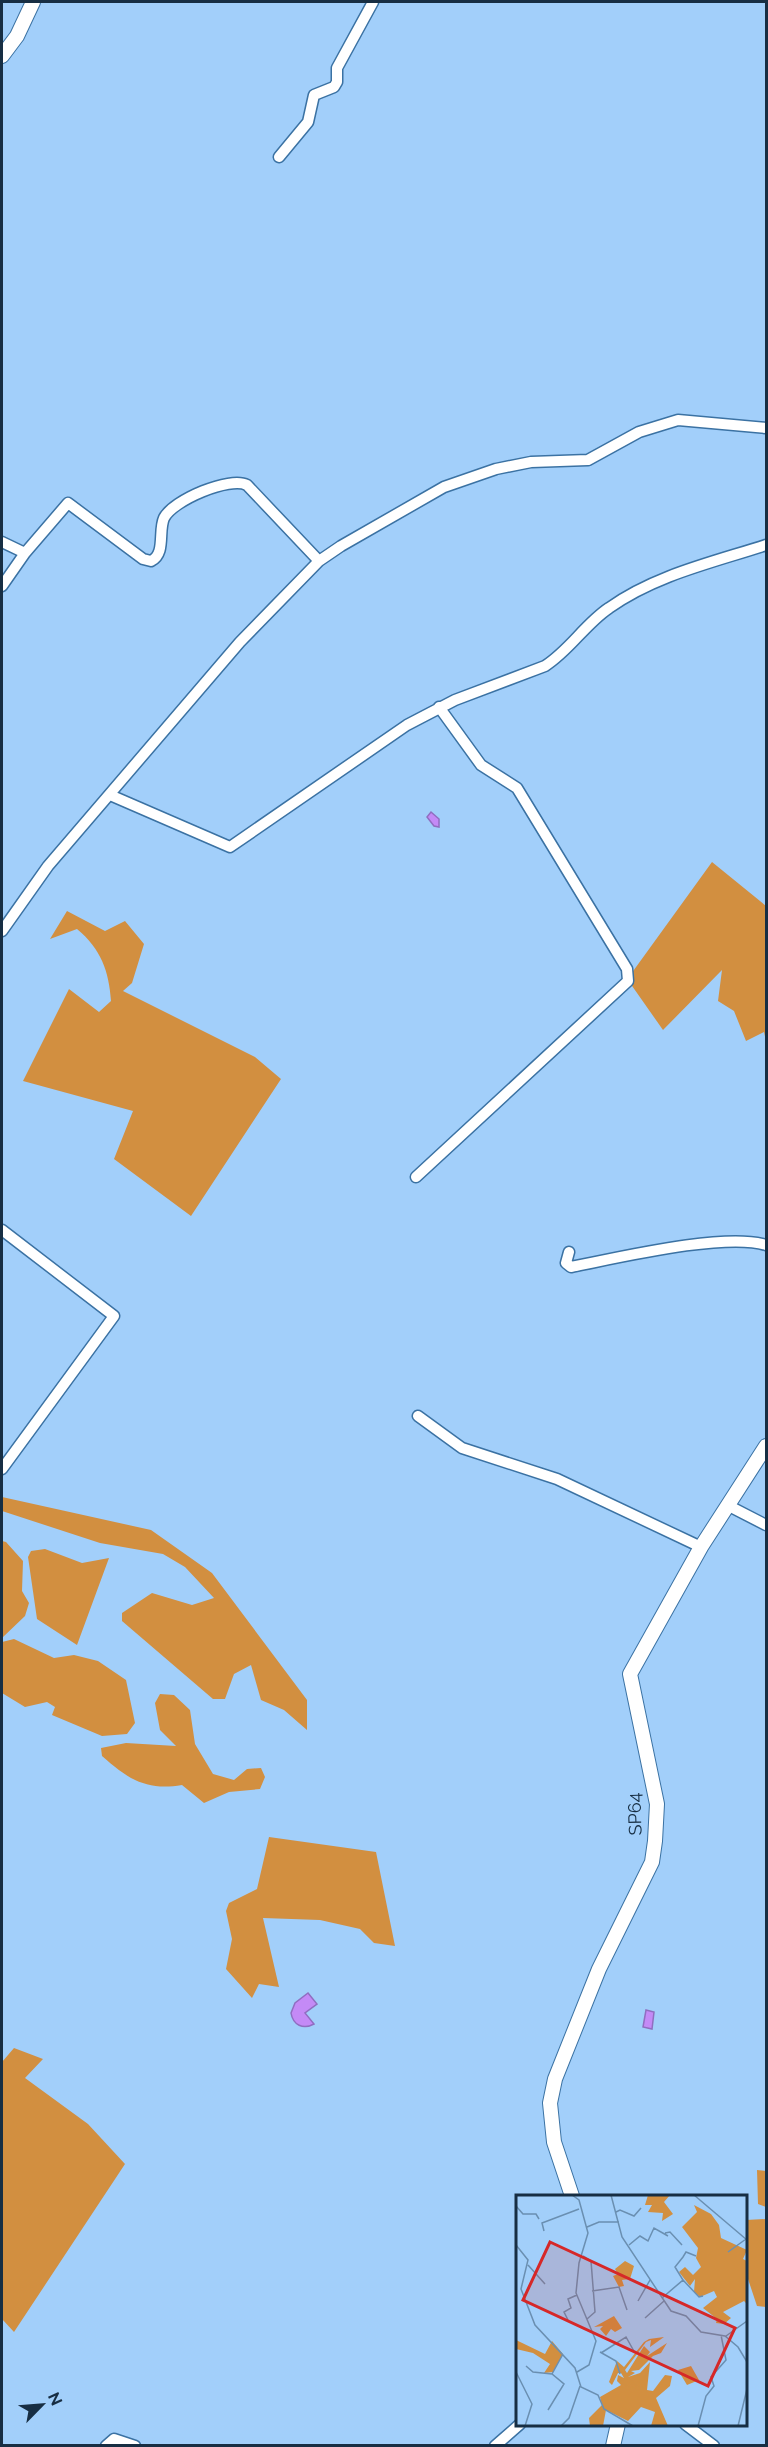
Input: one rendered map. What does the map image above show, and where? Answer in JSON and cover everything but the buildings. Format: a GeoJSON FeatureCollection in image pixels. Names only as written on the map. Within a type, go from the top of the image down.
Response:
{"type":"FeatureCollection","features":[{"type":"Feature","properties":{"kind":"street"},"geometry":{"type":"LineString","coordinates":[[2,56],[17,36],[33,2]]}},
{"type":"Feature","properties":{"kind":"street"},"geometry":{"type":"LineString","coordinates":[[279,157],[308,122],[314,95],[334,87],[337,82],[337,68],[373,2]]}},
{"type":"Feature","properties":{"kind":"street"},"geometry":{"type":"LineString","coordinates":[[2,931],[48,866],[259,621],[319,561],[341,546],[444,487],[496,469],[531,462],[588,460],[639,432],[678,420],[766,428]]}},
{"type":"Feature","properties":{"kind":"street"},"geometry":{"type":"LineString","coordinates":[[2,586],[25,553],[68,503],[143,559],[155,560],[159,554],[162,522],[174,506],[237,481],[247,485],[319,561]]}},
{"type":"Feature","properties":{"kind":"street"},"geometry":{"type":"LineString","coordinates":[[2,542],[25,553]]}},
{"type":"Feature","properties":{"kind":"street"},"geometry":{"type":"LineString","coordinates":[[110,795],[230,847],[382,741],[439,707],[545,666],[557,658],[596,617],[652,584],[766,545]]}},
{"type":"Feature","properties":{"kind":"street"},"geometry":{"type":"LineString","coordinates":[[416,1177],[562,1044],[628,981],[629,976],[627,969],[517,788],[481,765],[439,707]]}},
{"type":"Feature","properties":{"kind":"street"},"geometry":{"type":"LineString","coordinates":[[2,1230],[114,1316],[2,1469]]}},
{"type":"Feature","properties":{"kind":"street"},"geometry":{"type":"LineString","coordinates":[[569,1252],[566,1263],[571,1268],[709,1244],[740,1241],[766,1245]]}},
{"type":"Feature","properties":{"kind":"street"},"geometry":{"type":"LineString","coordinates":[[418,1416],[462,1448],[557,1479],[701,1547]]}},
{"type":"Feature","properties":{"kind":"street","name":"SP64"},"geometry":{"type":"LineString","coordinates":[[572,2195],[554,2142],[550,2103],[555,2079],[599,1969],[652,1862],[655,1840],[657,1804],[630,1674],[701,1547],[766,1446]]}},
{"type":"Feature","properties":{"kind":"street"},"geometry":{"type":"LineString","coordinates":[[729,1506],[766,1525]]}},
{"type":"Feature","properties":{"kind":"street"},"geometry":{"type":"LineString","coordinates":[[495,2445],[518,2426]]}},
{"type":"Feature","properties":{"kind":"street"},"geometry":{"type":"LineString","coordinates":[[613,2445],[618,2426]]}},
{"type":"Feature","properties":{"kind":"street"},"geometry":{"type":"LineString","coordinates":[[688,2426],[714,2445]]}},
{"type":"Feature","properties":{"kind":"street"},"geometry":{"type":"LineString","coordinates":[[106,2445],[114,2439],[135,2445]]}},
{"type":"Feature","properties":{"kind":"shaded area"},"geometry":{"type":"Polygon","coordinates":[[[431,812],[439,819],[439,827],[434,826],[427,817],[431,812]]]}},
{"type":"Feature","properties":{"kind":"shaded area"},"geometry":{"type":"Polygon","coordinates":[[[712,862],[766,906],[766,1041],[764,1032],[746,1041],[734,1011],[718,1001],[722,970],[663,1030],[630,983],[631,974],[712,862]]]}},
{"type":"Feature","properties":{"kind":"shaded area"},"geometry":{"type":"Polygon","coordinates":[[[67,911],[105,931],[125,921],[144,944],[132,983],[123,991],[255,1057],[281,1079],[191,1216],[114,1159],[133,1111],[23,1081],[69,989],[99,1012],[111,1001],[106,970],[92,944],[77,929],[50,939],[67,911]]]}},
{"type":"Feature","properties":{"kind":"shaded area"},"geometry":{"type":"Polygon","coordinates":[[[2,1497],[151,1530],[212,1573],[307,1700],[307,1730],[284,1710],[261,1700],[251,1665],[234,1674],[225,1699],[213,1699],[122,1621],[122,1613],[152,1593],[192,1605],[214,1598],[185,1567],[163,1554],[100,1543],[2,1511],[2,1497]]]}},
{"type":"Feature","properties":{"kind":"shaded area"},"geometry":{"type":"Polygon","coordinates":[[[2,1541],[6,1542],[23,1561],[22,1591],[29,1603],[25,1616],[2,1638],[2,1541]]]}},
{"type":"Feature","properties":{"kind":"shaded area"},"geometry":{"type":"Polygon","coordinates":[[[45,1549],[82,1563],[109,1558],[77,1645],[37,1619],[28,1557],[31,1551],[45,1549]]]}},
{"type":"Feature","properties":{"kind":"shaded area"},"geometry":{"type":"Polygon","coordinates":[[[14,1639],[54,1658],[74,1655],[98,1661],[126,1680],[135,1723],[127,1734],[102,1736],[52,1715],[55,1707],[47,1702],[25,1707],[2,1693],[2,1642],[14,1639]]]}},
{"type":"Feature","properties":{"kind":"shaded area"},"geometry":{"type":"Polygon","coordinates":[[[160,1694],[174,1695],[190,1710],[195,1744],[213,1774],[234,1780],[247,1769],[261,1768],[265,1777],[260,1789],[229,1792],[204,1803],[182,1785],[148,1785],[129,1777],[102,1756],[101,1748],[126,1743],[176,1746],[160,1730],[155,1703],[160,1694]]]}},
{"type":"Feature","properties":{"kind":"shaded area"},"geometry":{"type":"Polygon","coordinates":[[[269,1837],[376,1852],[395,1946],[374,1943],[360,1929],[320,1920],[263,1918],[279,1987],[259,1984],[252,1998],[226,1969],[232,1939],[226,1911],[229,1903],[257,1889],[269,1837]]]}},
{"type":"Feature","properties":{"kind":"shaded area"},"geometry":{"type":"Polygon","coordinates":[[[308,1993],[317,2004],[305,2013],[314,2024],[302,2026],[294,2021],[291,2013],[295,2003],[308,1993]]]}},
{"type":"Feature","properties":{"kind":"shaded area"},"geometry":{"type":"Polygon","coordinates":[[[646,2010],[654,2012],[652,2029],[643,2027],[646,2010]]]}},
{"type":"Feature","properties":{"kind":"shaded area"},"geometry":{"type":"Polygon","coordinates":[[[14,2048],[43,2059],[25,2078],[88,2124],[125,2164],[14,2332],[2,2319],[2,2062],[14,2048]]]}},
{"type":"Feature","properties":{"kind":"shaded area"},"geometry":{"type":"Polygon","coordinates":[[[757,2170],[766,2171],[766,2207],[758,2204],[757,2170]]]}},
{"type":"Feature","properties":{"kind":"shaded area"},"geometry":{"type":"Polygon","coordinates":[[[766,2219],[766,2307],[757,2306],[747,2276],[747,2220],[766,2219]]]}}]}
